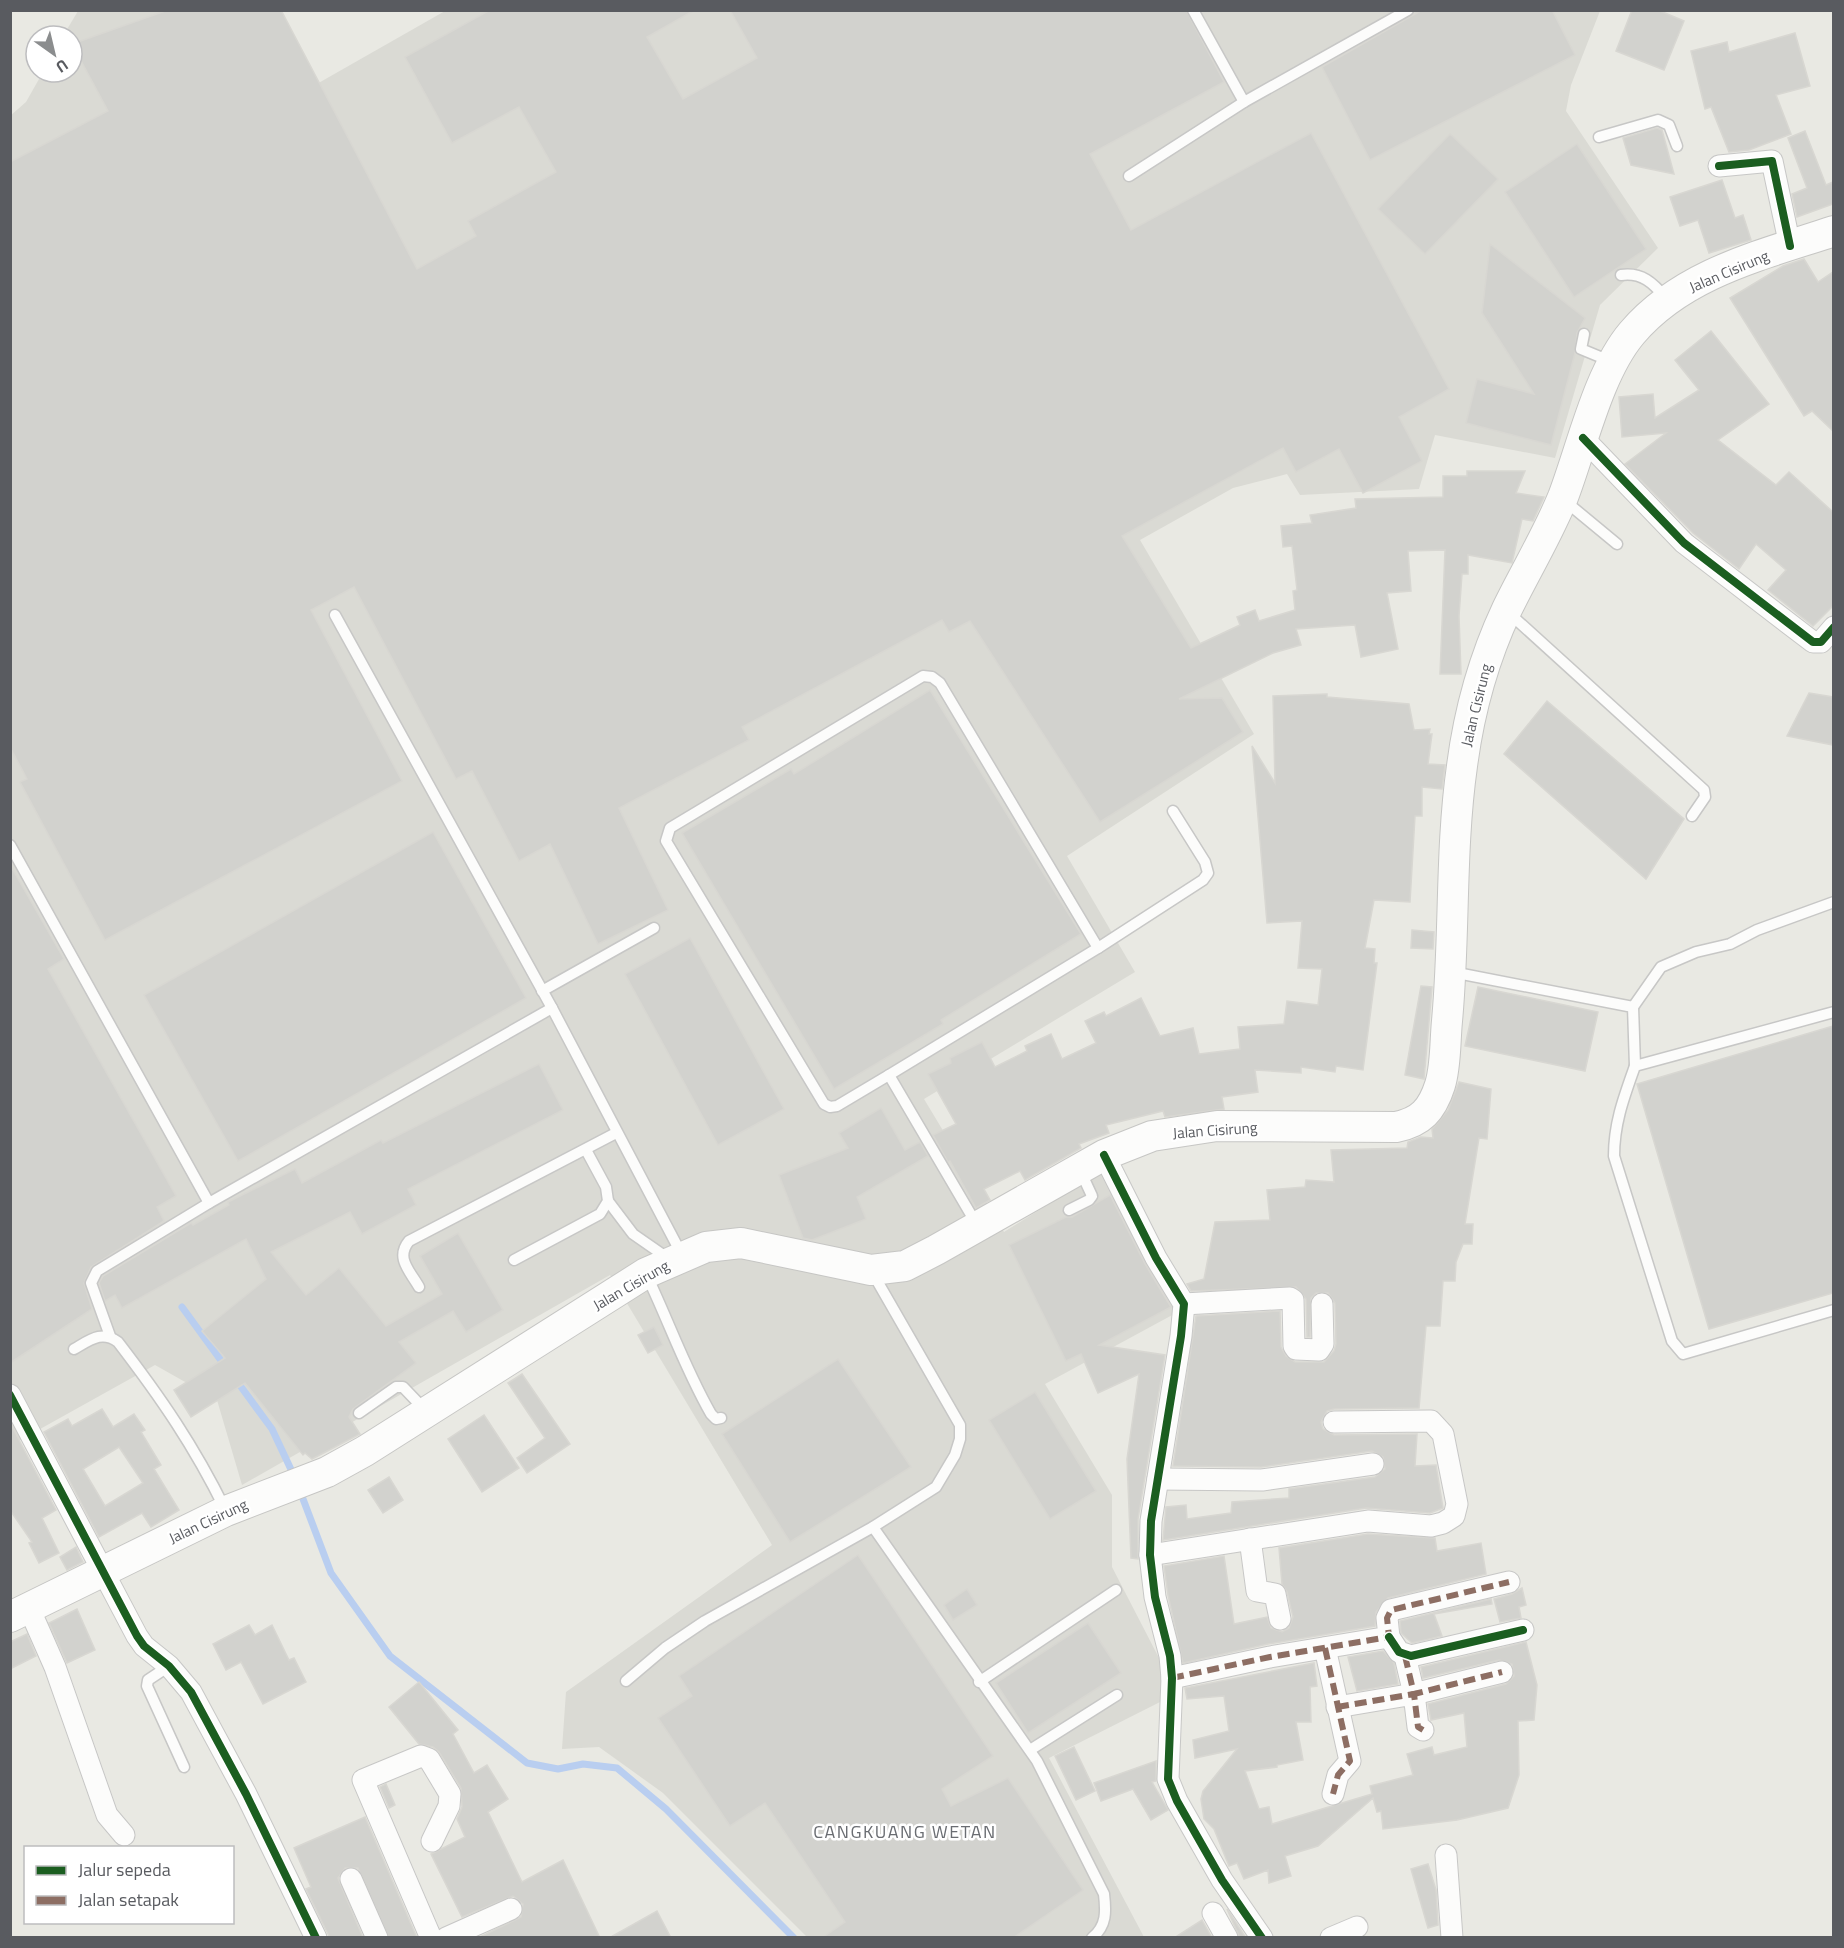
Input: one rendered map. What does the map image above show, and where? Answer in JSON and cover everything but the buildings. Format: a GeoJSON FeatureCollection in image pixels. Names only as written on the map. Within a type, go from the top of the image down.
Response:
{"type":"FeatureCollection","features":[{"type":"Feature","properties":{"kind":"main road","name":"Jalan Cisirung"},"geometry":{"type":"LineString","coordinates":[[20,1612],[226,1511],[297,1484],[365,1451],[667,1264],[722,1244],[741,1243],[871,1270],[905,1266],[1092,1162],[1152,1136],[1217,1126],[1396,1127],[1413,1124],[1423,1117],[1431,1106],[1441,1083],[1452,972],[1454,862],[1462,766],[1489,652],[1506,611],[1562,499],[1613,362],[1633,332],[1669,300],[1697,281],[1833,231]]}},
{"type":"Feature","properties":{"kind":"street"},"geometry":{"type":"LineString","coordinates":[[1719,166],[1772,161],[1778,180],[1790,246]]}},
{"type":"Feature","properties":{"kind":"street"},"geometry":{"type":"LineString","coordinates":[[1583,438],[1684,543],[1734,584],[1813,642],[1821,642],[1833,627]]}},
{"type":"Feature","properties":{"kind":"street"},"geometry":{"type":"LineString","coordinates":[[1092,1162],[1156,1258],[1184,1305],[1151,1521],[1150,1554],[1155,1597],[1170,1656],[1172,1678],[1168,1779],[1177,1801],[1222,1880],[1262,1938]]}},
{"type":"Feature","properties":{"kind":"street"},"geometry":{"type":"LineString","coordinates":[[1184,1305],[1290,1298],[1293,1300],[1294,1346],[1319,1350],[1323,1344],[1322,1305]]}},
{"type":"Feature","properties":{"kind":"street"},"geometry":{"type":"LineString","coordinates":[[10,1395],[137,1636],[149,1651],[169,1666],[191,1692],[246,1794],[316,1938]]}},
{"type":"Feature","properties":{"kind":"street"},"geometry":{"type":"LineString","coordinates":[[1150,1554],[1368,1521],[1431,1526],[1443,1523],[1454,1516],[1457,1504],[1443,1434],[1431,1421],[1334,1422]]}},
{"type":"Feature","properties":{"kind":"street"},"geometry":{"type":"LineString","coordinates":[[1158,1479],[1262,1480],[1373,1464]]}},
{"type":"Feature","properties":{"kind":"street"},"geometry":{"type":"LineString","coordinates":[[1250,1539],[1257,1591],[1275,1594],[1280,1619]]}},
{"type":"Feature","properties":{"kind":"street"},"geometry":{"type":"LineString","coordinates":[[1423,1730],[1418,1727],[1414,1694],[1405,1656],[1389,1637],[1387,1618],[1391,1610],[1509,1582]]}},
{"type":"Feature","properties":{"kind":"street"},"geometry":{"type":"LineString","coordinates":[[20,1612],[55,1667],[107,1815],[124,1834]]}},
{"type":"Feature","properties":{"kind":"street"},"geometry":{"type":"LineString","coordinates":[[1405,1656],[1523,1630]]}},
{"type":"Feature","properties":{"kind":"street"},"geometry":{"type":"LineString","coordinates":[[1172,1678],[1389,1637]]}},
{"type":"Feature","properties":{"kind":"street"},"geometry":{"type":"LineString","coordinates":[[1325,1648],[1350,1761],[1338,1775],[1333,1794]]}},
{"type":"Feature","properties":{"kind":"street"},"geometry":{"type":"LineString","coordinates":[[1337,1707],[1414,1694],[1502,1672]]}},
{"type":"Feature","properties":{"kind":"street"},"geometry":{"type":"LineString","coordinates":[[431,1938],[363,1780],[421,1756],[429,1759],[450,1794],[449,1806],[432,1841]]}},
{"type":"Feature","properties":{"kind":"street"},"geometry":{"type":"LineString","coordinates":[[1446,1855],[1452,1938]]}},
{"type":"Feature","properties":{"kind":"street"},"geometry":{"type":"LineString","coordinates":[[351,1879],[377,1938]]}},
{"type":"Feature","properties":{"kind":"street"},"geometry":{"type":"LineString","coordinates":[[446,1938],[511,1909]]}},
{"type":"Feature","properties":{"kind":"street"},"geometry":{"type":"LineString","coordinates":[[1213,1912],[1227,1938]]}},
{"type":"Feature","properties":{"kind":"street"},"geometry":{"type":"LineString","coordinates":[[1331,1938],[1357,1927]]}},
{"type":"Feature","properties":{"kind":"lane"},"geometry":{"type":"LineString","coordinates":[[1193,10],[1244,102]]}},
{"type":"Feature","properties":{"kind":"lane"},"geometry":{"type":"LineString","coordinates":[[1129,176],[1244,102],[1408,10]]}},
{"type":"Feature","properties":{"kind":"lane"},"geometry":{"type":"LineString","coordinates":[[1599,137],[1658,120],[1669,125],[1677,146]]}},
{"type":"Feature","properties":{"kind":"lane"},"geometry":{"type":"LineString","coordinates":[[1621,275],[1634,273],[1652,282],[1669,300]]}},
{"type":"Feature","properties":{"kind":"lane"},"geometry":{"type":"LineString","coordinates":[[1584,334],[1581,348],[1613,362]]}},
{"type":"Feature","properties":{"kind":"lane"},"geometry":{"type":"LineString","coordinates":[[1562,499],[1617,544]]}},
{"type":"Feature","properties":{"kind":"lane"},"geometry":{"type":"LineString","coordinates":[[1506,611],[1704,789],[1705,797],[1692,816]]}},
{"type":"Feature","properties":{"kind":"lane"},"geometry":{"type":"LineString","coordinates":[[335,615],[552,1008],[616,1133],[667,1264],[672,1328],[687,1371],[711,1414],[716,1419],[721,1418]]}},
{"type":"Feature","properties":{"kind":"lane"},"geometry":{"type":"LineString","coordinates":[[1098,948],[940,683],[932,677],[923,675],[670,828],[666,841],[824,1104],[830,1107],[837,1106],[1098,948],[1203,880],[1208,873],[1205,862],[1173,811]]}},
{"type":"Feature","properties":{"kind":"lane"},"geometry":{"type":"LineString","coordinates":[[10,845],[209,1203]]}},
{"type":"Feature","properties":{"kind":"lane"},"geometry":{"type":"LineString","coordinates":[[1833,902],[1757,930],[1730,944],[1696,952],[1661,967],[1633,1007],[1635,1066],[1616,1119],[1614,1156],[1672,1341],[1683,1354],[1833,1310]]}},
{"type":"Feature","properties":{"kind":"lane"},"geometry":{"type":"LineString","coordinates":[[542,991],[654,928]]}},
{"type":"Feature","properties":{"kind":"lane"},"geometry":{"type":"LineString","coordinates":[[1452,972],[1633,1007]]}},
{"type":"Feature","properties":{"kind":"lane"},"geometry":{"type":"LineString","coordinates":[[110,1336],[91,1283],[92,1276],[97,1271],[209,1203],[552,1008]]}},
{"type":"Feature","properties":{"kind":"lane"},"geometry":{"type":"LineString","coordinates":[[1635,1066],[1833,1012]]}},
{"type":"Feature","properties":{"kind":"lane"},"geometry":{"type":"LineString","coordinates":[[889,1075],[977,1226]]}},
{"type":"Feature","properties":{"kind":"lane"},"geometry":{"type":"LineString","coordinates":[[419,1287],[402,1258],[403,1248],[409,1241],[616,1133]]}},
{"type":"Feature","properties":{"kind":"lane"},"geometry":{"type":"LineString","coordinates":[[586,1150],[606,1187],[608,1201],[633,1234],[667,1264]]}},
{"type":"Feature","properties":{"kind":"lane"},"geometry":{"type":"LineString","coordinates":[[1069,1210],[1092,1196],[1092,1162]]}},
{"type":"Feature","properties":{"kind":"lane"},"geometry":{"type":"LineString","coordinates":[[514,1260],[600,1214],[608,1201]]}},
{"type":"Feature","properties":{"kind":"lane"},"geometry":{"type":"LineString","coordinates":[[626,1681],[665,1648],[705,1621],[765,1585],[873,1527],[936,1487],[955,1455],[960,1439],[960,1425],[871,1270]]}},
{"type":"Feature","properties":{"kind":"lane"},"geometry":{"type":"LineString","coordinates":[[74,1349],[99,1335],[110,1336],[118,1341],[171,1412],[202,1464],[226,1511]]}},
{"type":"Feature","properties":{"kind":"lane"},"geometry":{"type":"LineString","coordinates":[[358,1413],[396,1387],[403,1387],[427,1411]]}},
{"type":"Feature","properties":{"kind":"lane"},"geometry":{"type":"LineString","coordinates":[[873,1527],[979,1682],[1030,1750],[1104,1893],[1107,1912],[1104,1923],[1092,1938]]}},
{"type":"Feature","properties":{"kind":"lane"},"geometry":{"type":"LineString","coordinates":[[979,1682],[1116,1590]]}},
{"type":"Feature","properties":{"kind":"lane"},"geometry":{"type":"LineString","coordinates":[[169,1666],[148,1680],[147,1686],[183,1767]]}},
{"type":"Feature","properties":{"kind":"lane"},"geometry":{"type":"LineString","coordinates":[[1030,1750],[1117,1695]]}},
{"type":"Feature","properties":{"kind":"shaded area"},"geometry":{"type":"Polygon","coordinates":[[[78,11],[273,11],[315,85],[445,11],[1600,11],[1571,85],[1566,111],[1658,248],[1600,305],[1555,458],[1435,435],[1419,489],[1300,495],[1287,474],[1233,488],[1140,540],[1254,734],[1067,856],[1135,972],[924,1099],[1004,1232],[1102,1171],[1176,1313],[1045,1384],[1112,1495],[1112,1567],[1159,1658],[1164,1700],[1049,1758],[1144,1937],[807,1937],[663,1793],[599,1747],[562,1749],[566,1692],[772,1545],[610,1275],[242,1485],[217,1400],[155,1365],[15,1443],[11,1480],[10,116],[26,102],[36,84],[84,84],[84,24],[70,24],[78,11]]]}},
{"type":"Feature","properties":{"kind":"waterway"},"geometry":{"type":"LineString","coordinates":[[182,1307],[225,1366]]}},
{"type":"Feature","properties":{"kind":"waterway"},"geometry":{"type":"LineString","coordinates":[[236,1380],[272,1429],[295,1478]]}},
{"type":"Feature","properties":{"kind":"waterway"},"geometry":{"type":"LineString","coordinates":[[300,1491],[331,1573],[390,1656],[527,1763],[558,1769],[583,1764],[617,1768],[666,1809],[794,1938]]}},
{"type":"Feature","properties":{"kind":"marked path"},"geometry":{"type":"LineString","coordinates":[[1172,1678],[1270,1657],[1389,1637],[1387,1618],[1391,1610],[1509,1582]]}},
{"type":"Feature","properties":{"kind":"marked path"},"geometry":{"type":"LineString","coordinates":[[1325,1648],[1350,1761],[1338,1775],[1333,1794]]}},
{"type":"Feature","properties":{"kind":"marked path"},"geometry":{"type":"LineString","coordinates":[[1405,1656],[1414,1694],[1502,1672]]}},
{"type":"Feature","properties":{"kind":"marked path"},"geometry":{"type":"LineString","coordinates":[[1337,1707],[1414,1694],[1418,1727],[1423,1730]]}},
{"type":"Feature","properties":{"kind":"cycle path"},"geometry":{"type":"LineString","coordinates":[[1719,166],[1772,161],[1790,246]]}},
{"type":"Feature","properties":{"kind":"cycle path"},"geometry":{"type":"LineString","coordinates":[[1583,438],[1684,543],[1813,642],[1821,642],[1834,627]]}},
{"type":"Feature","properties":{"kind":"cycle path"},"geometry":{"type":"LineString","coordinates":[[1104,1155],[1156,1258],[1184,1304],[1181,1336],[1151,1521],[1150,1555],[1155,1597],[1170,1656],[1172,1678],[1168,1779],[1177,1801],[1222,1880],[1262,1938]]}},
{"type":"Feature","properties":{"kind":"cycle path"},"geometry":{"type":"LineString","coordinates":[[10,1395],[137,1636],[144,1646],[169,1666],[191,1692],[246,1794],[316,1938]]}},
{"type":"Feature","properties":{"kind":"cycle path"},"geometry":{"type":"LineString","coordinates":[[1389,1637],[1399,1652],[1411,1656],[1523,1630]]}},
{"type":"Feature","properties":{"kind":"district","name":"CANGKUANG WETAN"},"geometry":{"type":"Point","coordinates":[905,1831]}}]}
